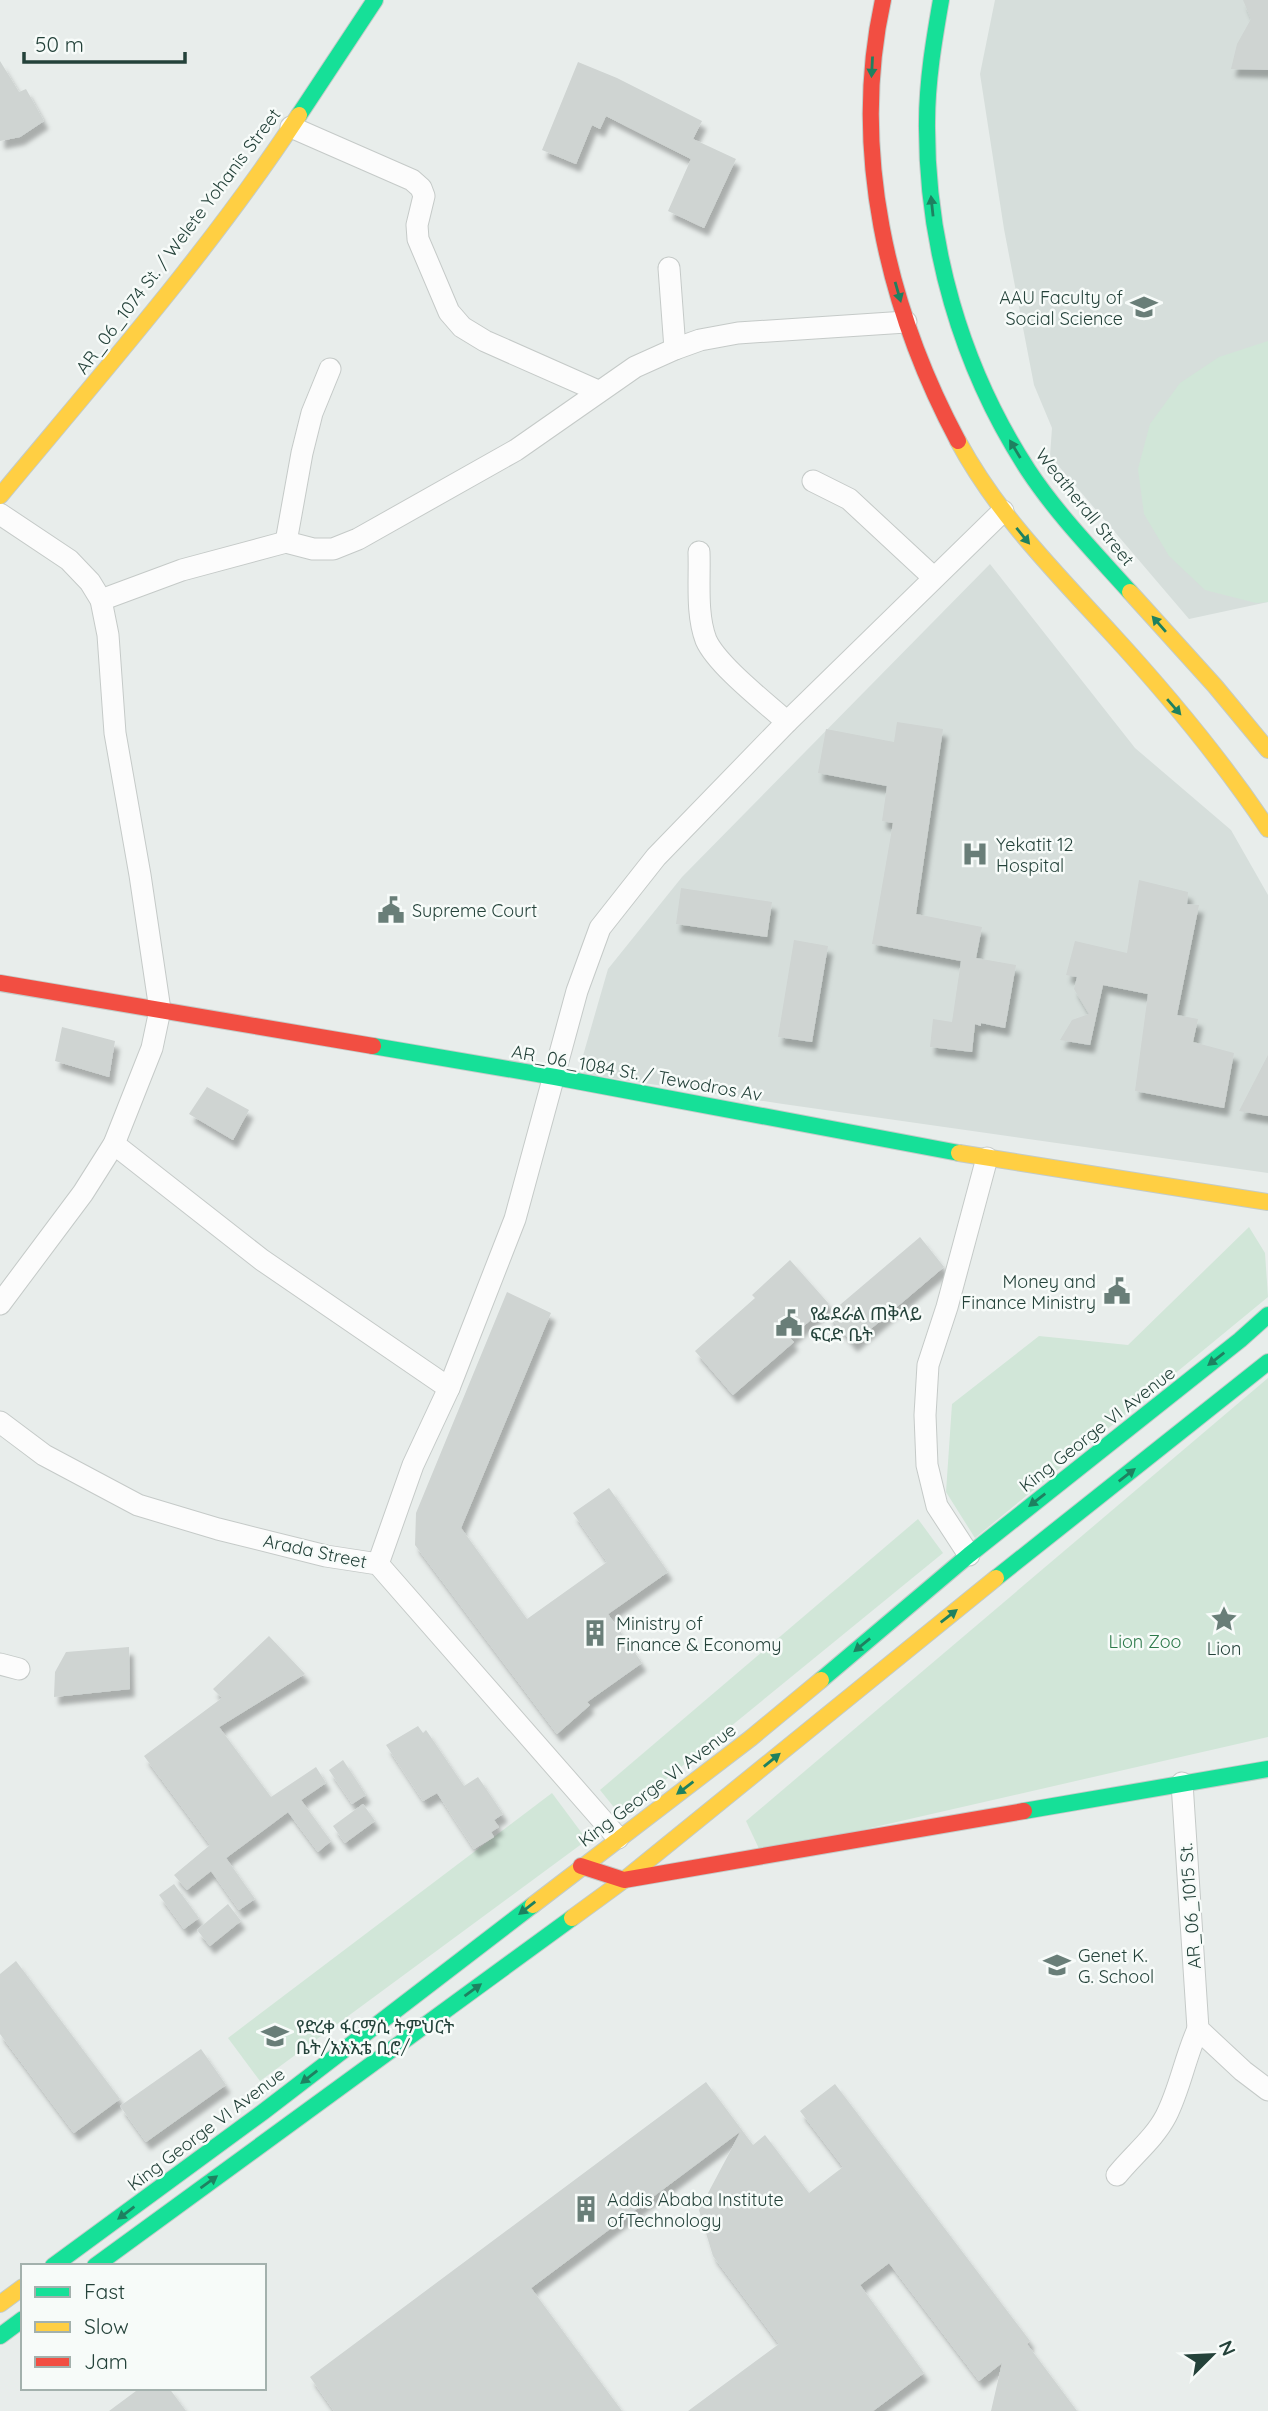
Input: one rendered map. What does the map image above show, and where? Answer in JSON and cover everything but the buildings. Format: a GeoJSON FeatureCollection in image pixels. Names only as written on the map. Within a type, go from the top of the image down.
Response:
{"type":"FeatureCollection","features":[{"type":"Feature","properties":{"kind":"main road","name":"AR_06_1074 St. / Welete Yohanis Street"},"geometry":{"type":"LineString","coordinates":[[0,496],[141,327],[291,127],[375,0]]}},
{"type":"Feature","properties":{"kind":"main road"},"geometry":{"type":"LineString","coordinates":[[883,0],[873,51],[871,102],[875,173],[885,247],[906,322],[932,387],[950,423],[1003,511],[1050,570],[1106,627],[1227,769],[1268,828]]}},
{"type":"Feature","properties":{"kind":"main road","name":"Weatherall Street"},"geometry":{"type":"LineString","coordinates":[[941,0],[930,54],[926,145],[942,270],[973,366],[995,415],[1027,468],[1050,499],[1268,750]]}},
{"type":"Feature","properties":{"kind":"main road","name":"AR_06_1084 St. / Tewodros Av"},"geometry":{"type":"LineString","coordinates":[[0,983],[555,1077],[987,1158],[1268,1202]]}},
{"type":"Feature","properties":{"kind":"main road","name":"King George VI Avenue"},"geometry":{"type":"LineString","coordinates":[[98,2264],[624,1880],[915,1622],[969,1555],[1268,1315]]}},
{"type":"Feature","properties":{"kind":"main road","name":"King George VI Avenue"},"geometry":{"type":"LineString","coordinates":[[56,2264],[263,2112],[751,1738],[915,1622],[1268,1362]]}},
{"type":"Feature","properties":{"kind":"main road"},"geometry":{"type":"LineString","coordinates":[[581,1866],[624,1880],[1268,1769]]}},
{"type":"Feature","properties":{"kind":"main road"},"geometry":{"type":"LineString","coordinates":[[0,2304],[21,2288]]}},
{"type":"Feature","properties":{"kind":"main road"},"geometry":{"type":"LineString","coordinates":[[0,2336],[21,2320]]}},
{"type":"Feature","properties":{"kind":"street"},"geometry":{"type":"LineString","coordinates":[[291,127],[412,180],[421,188],[424,196],[417,225],[418,240],[449,312],[462,327],[485,341],[598,391]]}},
{"type":"Feature","properties":{"kind":"street"},"geometry":{"type":"LineString","coordinates":[[669,268],[675,349]]}},
{"type":"Feature","properties":{"kind":"street"},"geometry":{"type":"LineString","coordinates":[[101,600],[182,570],[286,542],[313,549],[333,549],[358,539],[516,450],[635,367],[700,340],[738,333],[906,322]]}},
{"type":"Feature","properties":{"kind":"street"},"geometry":{"type":"LineString","coordinates":[[286,542],[312,413],[330,369]]}},
{"type":"Feature","properties":{"kind":"street"},"geometry":{"type":"LineString","coordinates":[[813,481],[849,499],[933,577]]}},
{"type":"Feature","properties":{"kind":"street"},"geometry":{"type":"LineString","coordinates":[[378,1564],[413,1465],[449,1388],[515,1219],[578,991],[600,928],[656,857],[787,722],[1003,511]]}},
{"type":"Feature","properties":{"kind":"street"},"geometry":{"type":"LineString","coordinates":[[0,514],[69,560],[90,582],[101,600],[108,635],[115,733],[160,1010],[152,1048],[114,1144],[83,1193],[0,1304]]}},
{"type":"Feature","properties":{"kind":"street"},"geometry":{"type":"LineString","coordinates":[[699,552],[701,617],[706,639],[713,652],[787,722]]}},
{"type":"Feature","properties":{"kind":"street"},"geometry":{"type":"LineString","coordinates":[[114,1144],[262,1260],[449,1388]]}},
{"type":"Feature","properties":{"kind":"street"},"geometry":{"type":"LineString","coordinates":[[969,1555],[937,1506],[927,1465],[925,1415],[928,1365],[947,1307],[987,1158]]}},
{"type":"Feature","properties":{"kind":"street","name":"Arada Street"},"geometry":{"type":"LineString","coordinates":[[0,1422],[44,1455],[138,1505],[218,1529],[326,1556],[378,1564],[618,1838]]}},
{"type":"Feature","properties":{"kind":"street","name":"AR_06_1015 St."},"geometry":{"type":"LineString","coordinates":[[1117,2175],[1154,2136],[1167,2115],[1188,2050],[1198,2029],[1182,1783]]}},
{"type":"Feature","properties":{"kind":"street"},"geometry":{"type":"LineString","coordinates":[[1198,2029],[1242,2071],[1268,2090]]}},
{"type":"Feature","properties":{"kind":"shaded area","name":"AAU Faculty of Social Science"},"geometry":{"type":"Polygon","coordinates":[[[995,0],[1268,0],[1268,602],[1189,619],[1050,456],[1052,428],[1034,385],[1004,229],[980,74],[995,0]]]}},
{"type":"Feature","properties":{"kind":"shaded area","name":"Yekatit 12 Hospital"},"geometry":{"type":"Polygon","coordinates":[[[990,564],[1135,748],[1231,830],[1268,895],[1268,1173],[578,1073],[608,969],[682,877],[990,564]]]}},
{"type":"Feature","properties":{"kind":"green space"},"geometry":{"type":"Polygon","coordinates":[[[1268,341],[1268,602],[1256,603],[1205,590],[1169,556],[1144,514],[1138,469],[1150,424],[1180,383],[1219,357],[1268,341]]]}},
{"type":"Feature","properties":{"kind":"green space"},"geometry":{"type":"Polygon","coordinates":[[[1249,1227],[1265,1253],[1268,1297],[975,1538],[946,1492],[952,1404],[1039,1336],[1128,1345],[1249,1227]]]}},
{"type":"Feature","properties":{"kind":"green space","name":"Lion Zoo"},"geometry":{"type":"Polygon","coordinates":[[[1268,1378],[1268,1737],[761,1853],[746,1821],[1268,1378]]]}},
{"type":"Feature","properties":{"kind":"green space"},"geometry":{"type":"Polygon","coordinates":[[[918,1519],[943,1553],[621,1816],[600,1790],[918,1519]]]}},
{"type":"Feature","properties":{"kind":"green space"},"geometry":{"type":"Polygon","coordinates":[[[552,1793],[587,1840],[260,2081],[228,2038],[552,1793]]]}},
{"type":"Feature","properties":{"kind":"traffic: fast"},"geometry":{"type":"LineString","coordinates":[[299,115],[375,0]]}},
{"type":"Feature","properties":{"kind":"traffic: fast"},"geometry":{"type":"LineString","coordinates":[[941,0],[928,91],[928,168],[941,259],[966,347],[1004,430],[1028,470],[1064,518],[1130,592]]}},
{"type":"Feature","properties":{"kind":"traffic: fast"},"geometry":{"type":"LineString","coordinates":[[373,1046],[555,1077],[959,1153]]}},
{"type":"Feature","properties":{"kind":"traffic: fast"},"geometry":{"type":"LineString","coordinates":[[821,1680],[969,1555],[1268,1315]]}},
{"type":"Feature","properties":{"kind":"traffic: fast"},"geometry":{"type":"LineString","coordinates":[[996,1578],[1268,1362]]}},
{"type":"Feature","properties":{"kind":"traffic: fast"},"geometry":{"type":"LineString","coordinates":[[1024,1811],[1268,1769]]}},
{"type":"Feature","properties":{"kind":"traffic: fast"},"geometry":{"type":"LineString","coordinates":[[56,2264],[263,2112],[533,1905]]}},
{"type":"Feature","properties":{"kind":"traffic: fast"},"geometry":{"type":"LineString","coordinates":[[98,2264],[572,1918]]}},
{"type":"Feature","properties":{"kind":"traffic: fast"},"geometry":{"type":"LineString","coordinates":[[0,2336],[21,2320]]}},
{"type":"Feature","properties":{"kind":"traffic: slow"},"geometry":{"type":"LineString","coordinates":[[0,496],[192,262],[299,115]]}},
{"type":"Feature","properties":{"kind":"traffic: slow"},"geometry":{"type":"LineString","coordinates":[[958,441],[1009,518],[1173,704],[1213,753],[1268,829]]}},
{"type":"Feature","properties":{"kind":"traffic: slow"},"geometry":{"type":"LineString","coordinates":[[1130,592],[1215,686],[1268,750]]}},
{"type":"Feature","properties":{"kind":"traffic: slow"},"geometry":{"type":"LineString","coordinates":[[959,1153],[1268,1202]]}},
{"type":"Feature","properties":{"kind":"traffic: slow"},"geometry":{"type":"LineString","coordinates":[[572,1918],[624,1880],[996,1578]]}},
{"type":"Feature","properties":{"kind":"traffic: slow"},"geometry":{"type":"LineString","coordinates":[[533,1905],[751,1738],[821,1680]]}},
{"type":"Feature","properties":{"kind":"traffic: slow"},"geometry":{"type":"LineString","coordinates":[[0,2304],[21,2288]]}},
{"type":"Feature","properties":{"kind":"traffic: jam"},"geometry":{"type":"LineString","coordinates":[[883,0],[874,56],[871,113],[874,170],[882,227],[894,282],[912,337],[933,390],[958,441]]}},
{"type":"Feature","properties":{"kind":"traffic: jam"},"geometry":{"type":"LineString","coordinates":[[0,983],[373,1046]]}},
{"type":"Feature","properties":{"kind":"traffic: jam"},"geometry":{"type":"LineString","coordinates":[[581,1866],[624,1880],[1024,1811]]}},
{"type":"Feature","properties":{"kind":"place","name":"AAU Faculty of Social Science"},"geometry":{"type":"Point","coordinates":[1144,307]}},
{"type":"Feature","properties":{"kind":"place","name":"Yekatit 12 Hospital"},"geometry":{"type":"Point","coordinates":[975,854]}},
{"type":"Feature","properties":{"kind":"place","name":"Supreme Court"},"geometry":{"type":"Point","coordinates":[391,910]}},
{"type":"Feature","properties":{"kind":"place","name":"Money and Finance Ministry"},"geometry":{"type":"Point","coordinates":[1117,1291]}},
{"type":"Feature","properties":{"kind":"place","name":"የፌደራል ጠቅላይ ፍርድ ቤት"},"geometry":{"type":"Point","coordinates":[789,1323]}},
{"type":"Feature","properties":{"kind":"place","name":"Lion"},"geometry":{"type":"Point","coordinates":[1224,1619]}},
{"type":"Feature","properties":{"kind":"place","name":"Ministry of Finance & Economy"},"geometry":{"type":"Point","coordinates":[595,1633]}},
{"type":"Feature","properties":{"kind":"place","name":"Genet K. G. School"},"geometry":{"type":"Point","coordinates":[1057,1965]}},
{"type":"Feature","properties":{"kind":"place","name":"የድረቀ ፋርማሲ ትምህርት ቤት/አአኢቴ ቢሮ/"},"geometry":{"type":"Point","coordinates":[275,2036]}},
{"type":"Feature","properties":{"kind":"place","name":"Addis Ababa Institute ofTechnology"},"geometry":{"type":"Point","coordinates":[586,2209]}}]}
